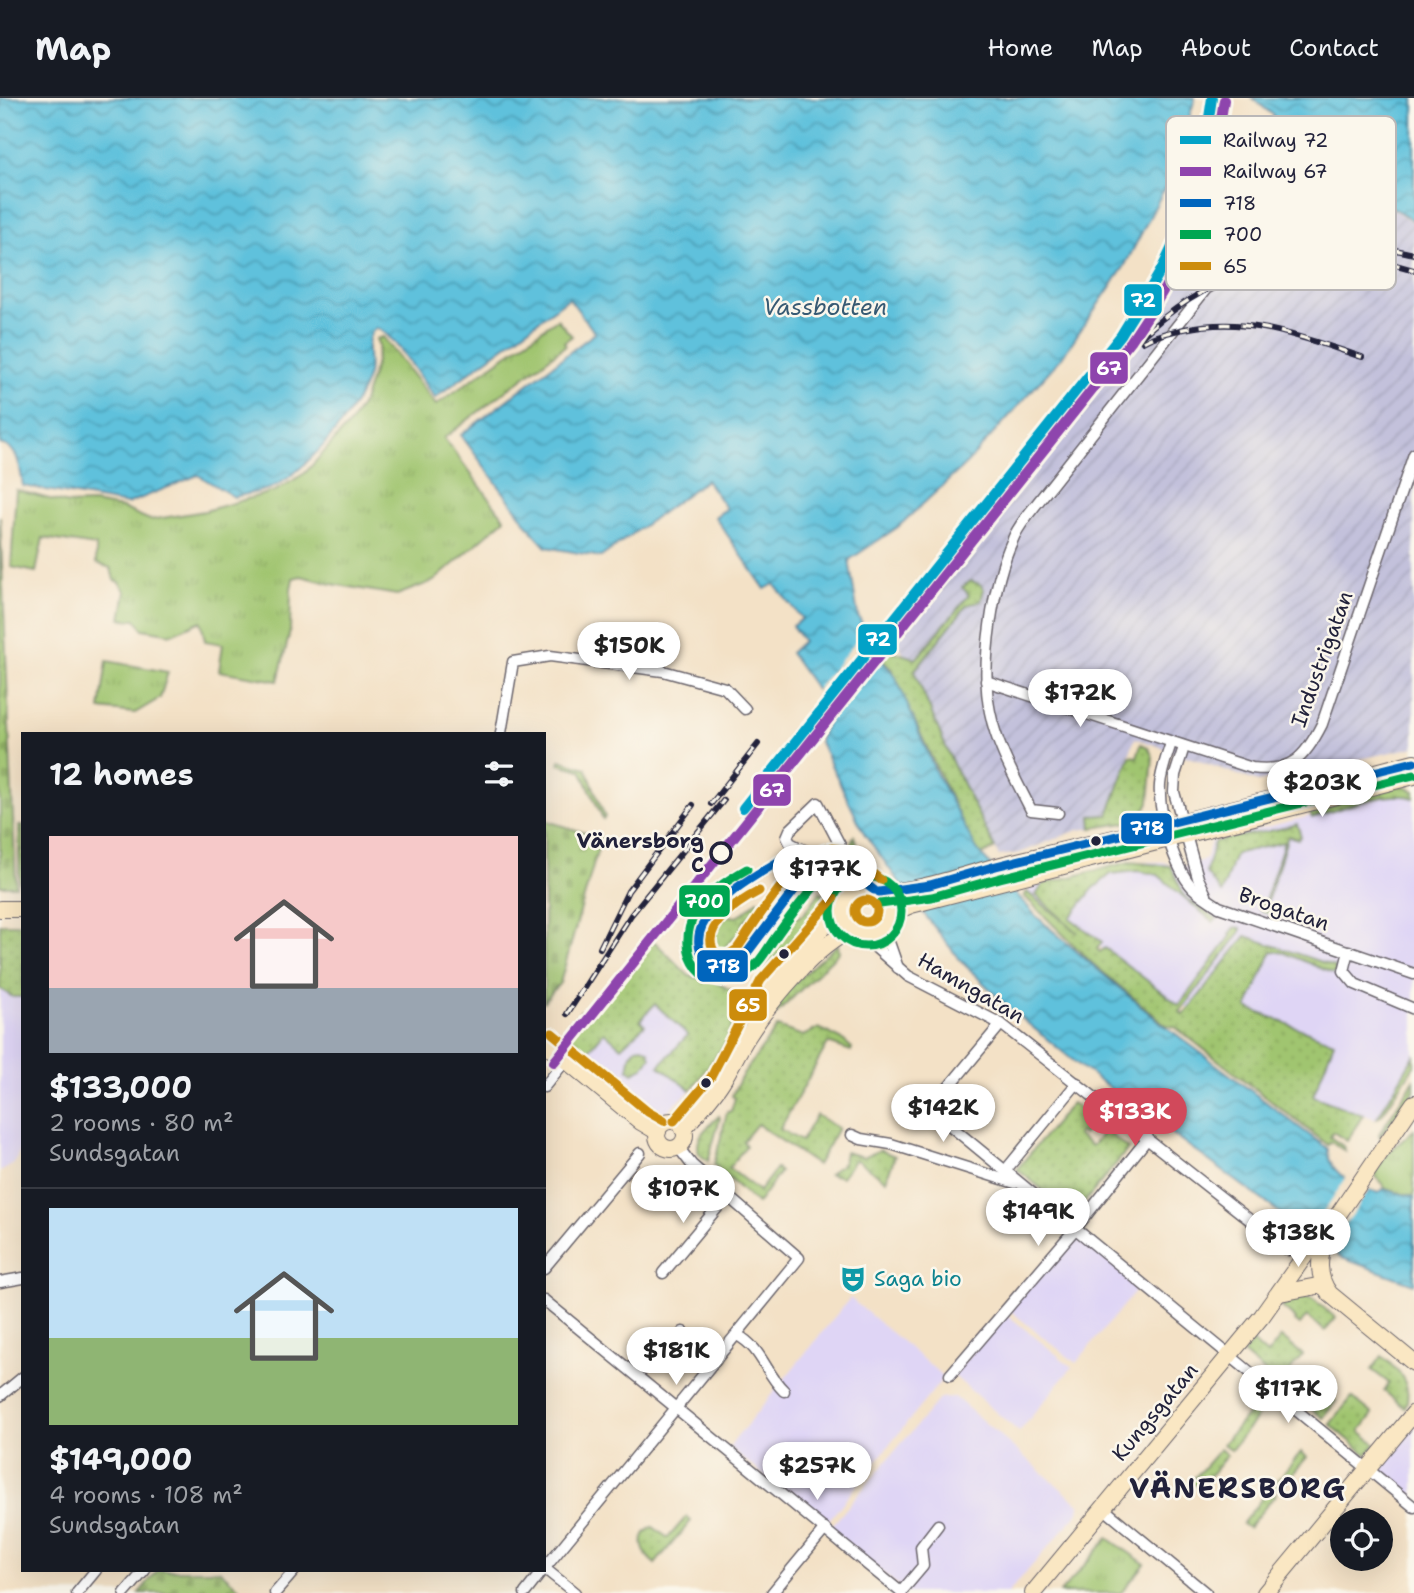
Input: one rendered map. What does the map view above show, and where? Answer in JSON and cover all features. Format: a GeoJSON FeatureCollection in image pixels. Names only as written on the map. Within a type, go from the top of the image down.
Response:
{"type":"FeatureCollection","features":[{"type":"Feature","properties":{"kind":"main road"},"geometry":{"type":"LineString","coordinates":[[683,1129],[721,1084],[771,987],[846,901],[860,889],[906,898],[1003,881],[1414,762]]}},
{"type":"Feature","properties":{"kind":"main road"},"geometry":{"type":"LineString","coordinates":[[747,1037],[785,988],[837,936],[856,932],[872,933],[906,898],[993,866],[1176,830],[1414,776]]}},
{"type":"Feature","properties":{"kind":"main road"},"geometry":{"type":"LineString","coordinates":[[876,891],[886,901],[886,920]]}},
{"type":"Feature","properties":{"kind":"main road"},"geometry":{"type":"LineString","coordinates":[[846,901],[844,920],[856,932]]}},
{"type":"Feature","properties":{"kind":"main road"},"geometry":{"type":"LineString","coordinates":[[0,909],[21,909]]}},
{"type":"Feature","properties":{"kind":"main road"},"geometry":{"type":"LineString","coordinates":[[546,1044],[641,1122],[657,1132]]}},
{"type":"Feature","properties":{"kind":"main road","name":"Kungsgatan"},"geometry":{"type":"LineString","coordinates":[[1033,1593],[1280,1293],[1408,1118],[1414,1103]]}},
{"type":"Feature","properties":{"kind":"main road"},"geometry":{"type":"LineString","coordinates":[[676,1122],[683,1129],[684,1139],[678,1147],[669,1149],[659,1142],[657,1132],[660,1126],[676,1122]]}},
{"type":"Feature","properties":{"kind":"main road"},"geometry":{"type":"LineString","coordinates":[[1325,1234],[1319,1259],[1323,1285],[1330,1294],[1414,1363]]}},
{"type":"Feature","properties":{"kind":"main road"},"geometry":{"type":"LineString","coordinates":[[1280,1293],[1323,1285]]}},
{"type":"Feature","properties":{"kind":"main road"},"geometry":{"type":"LineString","coordinates":[[1265,1593],[1414,1413]]}},
{"type":"Feature","properties":{"kind":"street"},"geometry":{"type":"LineString","coordinates":[[1058,813],[1031,810],[1003,755],[990,713],[986,681],[988,644],[999,580],[1013,539],[1027,516],[1205,290]]}},
{"type":"Feature","properties":{"kind":"street","name":"Industrigatan"},"geometry":{"type":"LineString","coordinates":[[986,681],[1252,768],[1271,771],[1299,760],[1311,746],[1322,724],[1414,454]]}},
{"type":"Feature","properties":{"kind":"street"},"geometry":{"type":"LineString","coordinates":[[501,732],[513,662],[550,656],[663,671],[724,688],[745,709]]}},
{"type":"Feature","properties":{"kind":"street","name":"Brogatan"},"geometry":{"type":"LineString","coordinates":[[1171,743],[1160,785],[1161,805],[1176,830],[1208,899]]}},
{"type":"Feature","properties":{"kind":"street","name":"Brogatan"},"geometry":{"type":"LineString","coordinates":[[1184,747],[1175,775],[1176,830],[1184,876],[1193,888],[1219,907],[1414,974]]}},
{"type":"Feature","properties":{"kind":"street"},"geometry":{"type":"LineString","coordinates":[[854,872],[833,859],[824,860],[790,843],[787,836],[790,830],[818,803],[854,872],[863,883],[876,891]]}},
{"type":"Feature","properties":{"kind":"street"},"geometry":{"type":"LineString","coordinates":[[824,860],[846,901]]}},
{"type":"Feature","properties":{"kind":"street","name":"Hamngatan"},"geometry":{"type":"LineString","coordinates":[[886,920],[898,968]]}},
{"type":"Feature","properties":{"kind":"street","name":"Hamngatan"},"geometry":{"type":"LineString","coordinates":[[856,932],[920,983],[1001,1024],[1288,1250]]}},
{"type":"Feature","properties":{"kind":"street","name":"Brogatan"},"geometry":{"type":"LineString","coordinates":[[1349,951],[1344,971],[1355,985],[1414,1009]]}},
{"type":"Feature","properties":{"kind":"street"},"geometry":{"type":"LineString","coordinates":[[1001,1024],[933,1106],[936,1114],[1414,1507]]}},
{"type":"Feature","properties":{"kind":"street"},"geometry":{"type":"LineString","coordinates":[[546,1084],[563,1057]]}},
{"type":"Feature","properties":{"kind":"street"},"geometry":{"type":"LineString","coordinates":[[1005,1171],[1077,1083]]}},
{"type":"Feature","properties":{"kind":"street"},"geometry":{"type":"LineString","coordinates":[[852,1135],[891,1144],[1021,1185]]}},
{"type":"Feature","properties":{"kind":"street"},"geometry":{"type":"LineString","coordinates":[[950,1375],[1076,1228],[1148,1138]]}},
{"type":"Feature","properties":{"kind":"street"},"geometry":{"type":"LineString","coordinates":[[546,1567],[799,1258],[692,1165],[678,1147]]}},
{"type":"Feature","properties":{"kind":"street"},"geometry":{"type":"LineString","coordinates":[[546,1266],[640,1153]]}},
{"type":"Feature","properties":{"kind":"street"},"geometry":{"type":"LineString","coordinates":[[663,1273],[727,1196]]}},
{"type":"Feature","properties":{"kind":"street"},"geometry":{"type":"LineString","coordinates":[[0,1282],[21,1278]]}},
{"type":"Feature","properties":{"kind":"street"},"geometry":{"type":"LineString","coordinates":[[546,1302],[902,1593],[923,1566],[921,1547],[938,1525]]}},
{"type":"Feature","properties":{"kind":"street"},"geometry":{"type":"LineString","coordinates":[[683,1332],[716,1360]]}},
{"type":"Feature","properties":{"kind":"street"},"geometry":{"type":"LineString","coordinates":[[737,1335],[755,1348],[764,1360],[766,1370],[785,1391]]}},
{"type":"Feature","properties":{"kind":"street"},"geometry":{"type":"LineString","coordinates":[[0,1396],[21,1379]]}},
{"type":"Feature","properties":{"kind":"street"},"geometry":{"type":"LineString","coordinates":[[1103,1508],[1206,1593]]}},
{"type":"Feature","properties":{"kind":"street"},"geometry":{"type":"LineString","coordinates":[[772,1593],[825,1530]]}},
{"type":"Feature","properties":{"kind":"street"},"geometry":{"type":"LineString","coordinates":[[546,1571],[575,1593]]}},
{"type":"Feature","properties":{"kind":"street"},"geometry":{"type":"LineString","coordinates":[[77,1593],[94,1572]]}},
{"type":"Feature","properties":{"kind":"street"},"geometry":{"type":"LineString","coordinates":[[125,1593],[143,1572]]}},
{"type":"Feature","properties":{"kind":"street"},"geometry":{"type":"LineString","coordinates":[[275,1593],[293,1572]]}},
{"type":"Feature","properties":{"kind":"street"},"geometry":{"type":"LineString","coordinates":[[524,1593],[542,1572]]}},
{"type":"Feature","properties":{"kind":"shaded area"},"geometry":{"type":"Polygon","coordinates":[[[1396,212],[1414,223],[1414,747],[1258,782],[1135,738],[1108,815],[1091,816],[1092,828],[1078,830],[1019,853],[999,856],[952,764],[914,671],[892,633],[1087,399],[1139,330],[1166,278],[1166,290],[1396,290],[1396,212]]]}},
{"type":"Feature","properties":{"kind":"shaded area"},"geometry":{"type":"Polygon","coordinates":[[[1414,790],[1414,1056],[1376,1119],[1313,1097],[1334,1042],[1179,1006],[1027,892],[1039,884],[1129,862],[1163,862],[1178,869],[1206,859],[1211,841],[1414,790]]]}},
{"type":"Feature","properties":{"kind":"shaded area"},"geometry":{"type":"Polygon","coordinates":[[[21,923],[21,1147],[14,1164],[0,1172],[0,924],[21,923]]]}},
{"type":"Feature","properties":{"kind":"shaded area"},"geometry":{"type":"Polygon","coordinates":[[[654,1004],[688,1035],[660,1066],[691,1090],[667,1111],[651,1113],[583,1057],[604,1032],[622,1047],[645,1025],[639,1020],[654,1004]]]}},
{"type":"Feature","properties":{"kind":"shaded area"},"geometry":{"type":"Polygon","coordinates":[[[1076,1231],[1141,1284],[1076,1363],[1008,1309],[1076,1231]]]}},
{"type":"Feature","properties":{"kind":"shaded area"},"geometry":{"type":"Polygon","coordinates":[[[850,1298],[944,1377],[825,1525],[729,1447],[850,1298]]]}},
{"type":"Feature","properties":{"kind":"shaded area"},"geometry":{"type":"Polygon","coordinates":[[[1005,1313],[1072,1367],[1019,1432],[953,1375],[1005,1313]]]}},
{"type":"Feature","properties":{"kind":"shaded area"},"geometry":{"type":"Polygon","coordinates":[[[955,1397],[1080,1505],[1079,1512],[1008,1593],[907,1593],[829,1529],[940,1398],[955,1397]]]}},
{"type":"Feature","properties":{"kind":"shaded area"},"geometry":{"type":"Polygon","coordinates":[[[1414,1419],[1414,1505],[1371,1470],[1414,1419]]]}},
{"type":"Feature","properties":{"kind":"green space"},"geometry":{"type":"Polygon","coordinates":[[[557,319],[572,336],[564,342],[566,345],[444,438],[505,519],[434,581],[397,595],[301,576],[293,578],[290,631],[278,681],[219,671],[223,644],[205,641],[201,621],[172,634],[143,629],[136,620],[121,619],[126,592],[119,582],[114,580],[111,568],[96,563],[96,546],[43,538],[36,572],[11,567],[16,490],[68,504],[93,503],[122,508],[150,520],[205,511],[275,491],[305,473],[351,422],[363,402],[375,366],[379,346],[376,339],[383,337],[436,405],[557,319]]]}},
{"type":"Feature","properties":{"kind":"green space"},"geometry":{"type":"Polygon","coordinates":[[[0,517],[16,886],[0,886],[0,517]]]}},
{"type":"Feature","properties":{"kind":"green space"},"geometry":{"type":"Polygon","coordinates":[[[971,581],[980,584],[984,589],[981,601],[967,605],[914,671],[953,764],[995,848],[978,857],[893,670],[878,657],[884,651],[893,651],[916,659],[969,595],[962,587],[971,581]]]}},
{"type":"Feature","properties":{"kind":"green space"},"geometry":{"type":"Polygon","coordinates":[[[107,661],[168,672],[160,698],[135,713],[100,709],[107,661]]]}},
{"type":"Feature","properties":{"kind":"green space"},"geometry":{"type":"Polygon","coordinates":[[[1141,744],[1148,747],[1153,757],[1149,802],[1143,814],[1131,822],[1092,828],[1091,816],[1108,815],[1130,756],[1137,757],[1141,744]]]}},
{"type":"Feature","properties":{"kind":"green space"},"geometry":{"type":"Polygon","coordinates":[[[560,760],[586,768],[605,817],[603,819],[581,770],[559,764],[560,760]]]}},
{"type":"Feature","properties":{"kind":"green space"},"geometry":{"type":"Polygon","coordinates":[[[1403,785],[1414,791],[1414,798],[1377,798],[1312,818],[1309,810],[1403,785]]]}},
{"type":"Feature","properties":{"kind":"green space"},"geometry":{"type":"Polygon","coordinates":[[[546,821],[601,838],[560,983],[546,999],[546,821]]]}},
{"type":"Feature","properties":{"kind":"green space"},"geometry":{"type":"Polygon","coordinates":[[[1297,824],[1301,836],[1298,839],[1288,836],[1266,905],[1265,909],[1273,911],[1271,915],[1259,910],[1260,904],[1265,901],[1284,842],[1235,854],[1222,893],[1206,873],[1214,842],[1297,824]]]}},
{"type":"Feature","properties":{"kind":"green space"},"geometry":{"type":"Polygon","coordinates":[[[19,825],[21,825],[21,881],[19,882],[19,825]]]}},
{"type":"Feature","properties":{"kind":"green space"},"geometry":{"type":"Polygon","coordinates":[[[854,836],[862,863],[871,877],[865,875],[853,857],[851,847],[854,836]]]}},
{"type":"Feature","properties":{"kind":"green space"},"geometry":{"type":"Polygon","coordinates":[[[1129,862],[1171,866],[1185,897],[1217,919],[1213,922],[1158,875],[1138,871],[1111,874],[1093,889],[1070,918],[1102,942],[1097,949],[1100,952],[1105,948],[1179,1005],[1235,927],[1241,928],[1240,933],[1180,1012],[1184,1015],[1246,936],[1336,967],[1336,974],[1285,953],[1272,951],[1247,1008],[1334,1042],[1313,1096],[1363,1115],[1347,1141],[1333,1132],[1330,1137],[1343,1146],[1345,1151],[1331,1142],[1328,1145],[1175,1027],[1166,1025],[1092,963],[1024,896],[1027,892],[1078,933],[1036,895],[1043,884],[1129,862]]]}},
{"type":"Feature","properties":{"kind":"green space"},"geometry":{"type":"Polygon","coordinates":[[[820,892],[826,902],[794,940],[764,969],[761,962],[794,918],[803,915],[820,892]]]}},
{"type":"Feature","properties":{"kind":"green space"},"geometry":{"type":"Polygon","coordinates":[[[758,900],[761,903],[743,923],[740,932],[719,953],[712,940],[724,915],[738,917],[758,900]]]}},
{"type":"Feature","properties":{"kind":"green space"},"geometry":{"type":"Polygon","coordinates":[[[0,924],[21,924],[21,997],[13,997],[0,989],[0,924]]]}},
{"type":"Feature","properties":{"kind":"green space"},"geometry":{"type":"Polygon","coordinates":[[[649,940],[656,943],[689,976],[712,980],[744,997],[725,1044],[691,1090],[659,1066],[688,1035],[655,1004],[640,1020],[645,1025],[621,1047],[604,1032],[583,1057],[561,1036],[581,1011],[590,1015],[649,940]]]}},
{"type":"Feature","properties":{"kind":"green space"},"geometry":{"type":"Polygon","coordinates":[[[838,944],[839,952],[770,1020],[758,1037],[772,1010],[782,998],[838,944]]]}},
{"type":"Feature","properties":{"kind":"green space"},"geometry":{"type":"Polygon","coordinates":[[[777,1027],[803,1036],[819,1028],[843,1040],[852,1048],[851,1051],[828,1043],[780,1129],[801,1141],[816,1115],[838,1128],[817,1165],[757,1124],[743,1141],[746,1146],[729,1168],[759,1191],[776,1169],[780,1172],[757,1204],[714,1165],[727,1112],[731,1111],[735,1098],[732,1096],[740,1079],[777,1027]]]}},
{"type":"Feature","properties":{"kind":"green space"},"geometry":{"type":"Polygon","coordinates":[[[643,1047],[649,1051],[651,1057],[643,1068],[633,1073],[628,1069],[631,1054],[636,1048],[643,1047]]]}},
{"type":"Feature","properties":{"kind":"green space"},"geometry":{"type":"Polygon","coordinates":[[[1414,1056],[1414,1066],[1377,1118],[1414,1056]]]}},
{"type":"Feature","properties":{"kind":"green space"},"geometry":{"type":"Polygon","coordinates":[[[1414,1080],[1414,1091],[1380,1137],[1379,1134],[1414,1080]]]}},
{"type":"Feature","properties":{"kind":"green space"},"geometry":{"type":"Polygon","coordinates":[[[1072,1103],[1095,1121],[1083,1135],[1079,1132],[1077,1135],[1092,1146],[1106,1130],[1128,1149],[1074,1215],[1017,1169],[1072,1103]]]}},
{"type":"Feature","properties":{"kind":"green space"},"geometry":{"type":"Polygon","coordinates":[[[719,1116],[708,1161],[699,1154],[698,1142],[719,1116]]]}},
{"type":"Feature","properties":{"kind":"green space"},"geometry":{"type":"Polygon","coordinates":[[[1414,1130],[1414,1197],[1386,1189],[1374,1174],[1387,1154],[1414,1130]]]}},
{"type":"Feature","properties":{"kind":"green space"},"geometry":{"type":"Polygon","coordinates":[[[880,1150],[895,1156],[886,1180],[855,1159],[842,1177],[829,1174],[843,1163],[845,1152],[863,1157],[880,1150]]]}},
{"type":"Feature","properties":{"kind":"green space"},"geometry":{"type":"Polygon","coordinates":[[[1312,1298],[1336,1318],[1325,1331],[1307,1316],[1300,1325],[1282,1307],[1288,1299],[1312,1298]]]}},
{"type":"Feature","properties":{"kind":"green space"},"geometry":{"type":"Polygon","coordinates":[[[1281,1337],[1303,1355],[1279,1384],[1243,1354],[1252,1342],[1267,1355],[1281,1337]]]}},
{"type":"Feature","properties":{"kind":"green space"},"geometry":{"type":"Polygon","coordinates":[[[1382,1356],[1399,1373],[1406,1385],[1408,1392],[1405,1408],[1384,1391],[1389,1383],[1372,1370],[1382,1356]]]}},
{"type":"Feature","properties":{"kind":"green space"},"geometry":{"type":"Polygon","coordinates":[[[1302,1372],[1312,1381],[1311,1386],[1336,1401],[1323,1418],[1288,1390],[1302,1372]]]}},
{"type":"Feature","properties":{"kind":"green space"},"geometry":{"type":"Polygon","coordinates":[[[1352,1397],[1373,1414],[1360,1431],[1376,1444],[1367,1455],[1330,1424],[1352,1397]]]}},
{"type":"Feature","properties":{"kind":"green space"},"geometry":{"type":"Polygon","coordinates":[[[1251,1410],[1258,1416],[1231,1450],[1223,1444],[1251,1410]]]}},
{"type":"Feature","properties":{"kind":"green space"},"geometry":{"type":"Polygon","coordinates":[[[1220,1449],[1227,1455],[1199,1489],[1191,1482],[1220,1449]]]}},
{"type":"Feature","properties":{"kind":"green space"},"geometry":{"type":"Polygon","coordinates":[[[1301,1452],[1307,1457],[1279,1490],[1274,1485],[1301,1452]]]}},
{"type":"Feature","properties":{"kind":"green space"},"geometry":{"type":"Polygon","coordinates":[[[1269,1489],[1276,1494],[1248,1528],[1242,1524],[1269,1489]]]}},
{"type":"Feature","properties":{"kind":"green space"},"geometry":{"type":"Polygon","coordinates":[[[687,1516],[691,1521],[655,1564],[644,1550],[644,1535],[653,1527],[668,1538],[687,1516]]]}},
{"type":"Feature","properties":{"kind":"green space"},"geometry":{"type":"Polygon","coordinates":[[[1108,1538],[1145,1564],[1121,1593],[1060,1593],[1108,1538]]]}},
{"type":"Feature","properties":{"kind":"green space"},"geometry":{"type":"Polygon","coordinates":[[[156,1572],[221,1572],[245,1593],[139,1593],[156,1572]]]}},
{"type":"Feature","properties":{"kind":"water","name":"Vassbotten"},"geometry":{"type":"Polygon","coordinates":[[[0,98],[1195,98],[1190,116],[1166,116],[1166,186],[1124,267],[1062,357],[967,463],[898,527],[849,560],[858,616],[878,657],[895,675],[936,773],[977,850],[1036,916],[1090,963],[1156,1019],[1328,1149],[1329,1158],[1338,1173],[1362,1188],[1379,1193],[1383,1189],[1414,1197],[1414,1284],[1342,1258],[1337,1254],[1340,1246],[1338,1239],[1325,1228],[1311,1222],[1300,1227],[1295,1224],[1080,1066],[1009,1008],[961,961],[864,833],[819,740],[832,712],[790,653],[803,641],[792,626],[802,619],[774,584],[765,589],[715,517],[726,508],[706,480],[601,557],[546,547],[536,536],[461,435],[595,333],[569,298],[435,398],[399,348],[376,328],[369,338],[369,368],[363,389],[342,422],[299,469],[271,488],[258,492],[234,497],[198,475],[127,504],[23,486],[15,455],[7,446],[0,444],[0,98]]]}},
{"type":"Feature","properties":{"kind":"water"},"geometry":{"type":"Polygon","coordinates":[[[1252,98],[1414,98],[1414,221],[1396,210],[1396,116],[1273,115],[1252,98]]]}},
{"type":"Feature","properties":{"kind":"pier"},"geometry":{"type":"Polygon","coordinates":[[[867,628],[880,653],[824,721],[828,712],[814,693],[867,628]]]}},
{"type":"Feature","properties":{"kind":"pier"},"geometry":{"type":"Polygon","coordinates":[[[1348,1175],[1371,1187],[1335,1241],[1314,1226],[1348,1175]]]}},
{"type":"Feature","properties":{"kind":"railway"},"geometry":{"type":"LineString","coordinates":[[1396,251],[1414,254]]}},
{"type":"Feature","properties":{"kind":"railway"},"geometry":{"type":"LineString","coordinates":[[1396,265],[1414,270]]}},
{"type":"Feature","properties":{"kind":"railway"},"geometry":{"type":"LineString","coordinates":[[1035,443],[1146,333],[1190,299],[1207,290]]}},
{"type":"Feature","properties":{"kind":"railway"},"geometry":{"type":"LineString","coordinates":[[1143,342],[1184,329],[1208,325],[1253,326],[1318,342],[1362,357]]}},
{"type":"Feature","properties":{"kind":"railway"},"geometry":{"type":"LineString","coordinates":[[964,545],[1050,439]]}},
{"type":"Feature","properties":{"kind":"railway"},"geometry":{"type":"LineString","coordinates":[[711,804],[758,744]]}},
{"type":"Feature","properties":{"kind":"railway"},"geometry":{"type":"LineString","coordinates":[[567,1014],[631,915],[724,800]]}},
{"type":"Feature","properties":{"kind":"railway"},"geometry":{"type":"LineString","coordinates":[[600,948],[628,891],[693,805]]}},
{"type":"Feature","properties":{"kind":"rail line","name":"72"},"geometry":{"type":"LineString","coordinates":[[1209,116],[1212,98]]}},
{"type":"Feature","properties":{"kind":"rail line","name":"67"},"geometry":{"type":"LineString","coordinates":[[1221,116],[1224,100]]}},
{"type":"Feature","properties":{"kind":"rail line","name":"72"},"geometry":{"type":"LineString","coordinates":[[743,808],[1121,335],[1166,260]]}},
{"type":"Feature","properties":{"kind":"rail line","name":"67"},"geometry":{"type":"LineString","coordinates":[[554,1062],[1131,341],[1166,285]]}},
{"type":"Feature","properties":{"kind":"transit line","name":"718"},"geometry":{"type":"LineString","coordinates":[[879,892],[930,885],[996,866],[1414,762]]}},
{"type":"Feature","properties":{"kind":"transit line","name":"700"},"geometry":{"type":"LineString","coordinates":[[880,904],[932,897],[1414,775]]}},
{"type":"Feature","properties":{"kind":"transit line","name":"718"},"geometry":{"type":"LineString","coordinates":[[799,849],[824,860],[802,880],[738,965],[728,967],[712,963],[701,952],[699,944],[699,935],[709,914],[745,882],[799,849]]}},
{"type":"Feature","properties":{"kind":"transit line","name":"65"},"geometry":{"type":"LineString","coordinates":[[759,891],[732,908],[716,925],[711,944],[716,954],[728,955],[737,949],[795,870],[810,857],[824,850],[837,849],[850,854],[881,880]]}},
{"type":"Feature","properties":{"kind":"transit line","name":"718"},"geometry":{"type":"LineString","coordinates":[[824,860],[832,860],[845,866],[874,890]]}},
{"type":"Feature","properties":{"kind":"transit line","name":"700"},"geometry":{"type":"LineString","coordinates":[[747,869],[724,883],[705,900],[689,929],[688,944],[697,968],[706,977],[718,981],[732,979],[756,965],[803,900],[832,869]]}},
{"type":"Feature","properties":{"kind":"transit line","name":"700"},"geometry":{"type":"LineString","coordinates":[[866,876],[891,886],[901,911],[891,936],[866,946],[841,936],[831,911],[841,886],[866,876]]}},
{"type":"Feature","properties":{"kind":"transit line","name":"65"},"geometry":{"type":"LineString","coordinates":[[674,1121],[711,1077],[761,980],[834,898]]}},
{"type":"Feature","properties":{"kind":"transit line","name":"65"},"geometry":{"type":"LineString","coordinates":[[866,900],[876,907],[877,911],[870,921],[866,922],[856,915],[855,911],[862,901],[866,900]]}},
{"type":"Feature","properties":{"kind":"transit line","name":"65"},"geometry":{"type":"LineString","coordinates":[[552,1033],[648,1112],[664,1121]]}},
{"type":"Feature","properties":{"kind":"place","name":"Vänersborg C"},"geometry":{"type":"Point","coordinates":[721,853]}},
{"type":"Feature","properties":{"kind":"place","name":"Saga bio"},"geometry":{"type":"Point","coordinates":[853,1279]}},
{"type":"Feature","properties":{"kind":"district","name":"VÄNERSBORG"},"geometry":{"type":"Point","coordinates":[1238,1488]}}]}
